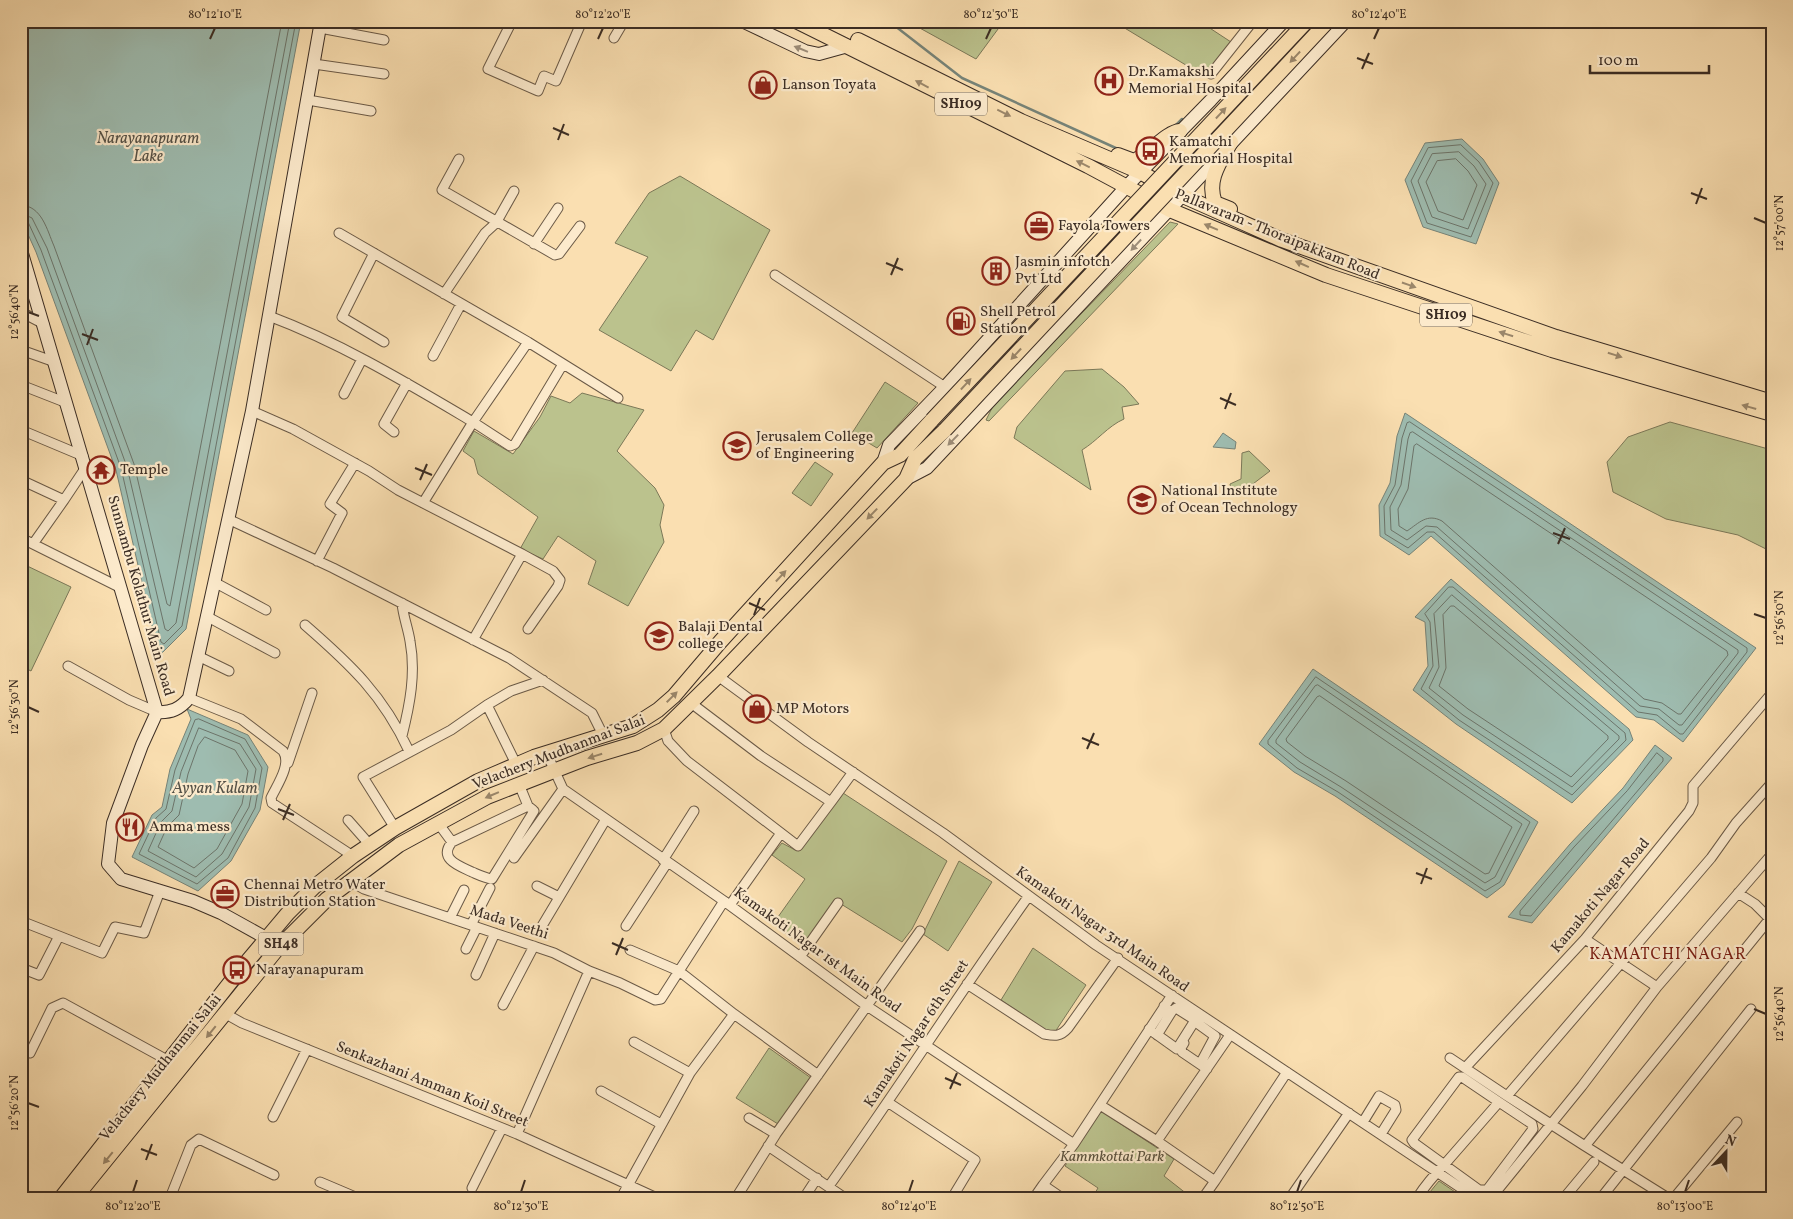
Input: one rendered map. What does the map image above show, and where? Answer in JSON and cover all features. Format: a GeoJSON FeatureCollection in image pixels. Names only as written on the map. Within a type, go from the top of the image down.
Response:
{"type":"FeatureCollection","features":[{"type":"Feature","properties":{"kind":"main road","name":"Pallavaram - Thoraipakkam Road"},"geometry":{"type":"LineString","coordinates":[[796,21],[1170,210],[1253,243],[1281,242],[1333,257],[1561,345]]}},
{"type":"Feature","properties":{"kind":"main road","name":"Pallavaram - Thoraipakkam Road"},"geometry":{"type":"LineString","coordinates":[[819,21],[1041,129],[1140,172],[1183,196],[1260,226],[1326,275],[1709,390],[1772,402]]}},
{"type":"Feature","properties":{"kind":"main road","name":"SH48"},"geometry":{"type":"LineString","coordinates":[[882,463],[900,455],[1307,21]]}},
{"type":"Feature","properties":{"kind":"main road","name":"SH48"},"geometry":{"type":"LineString","coordinates":[[906,478],[915,459],[945,430],[1328,21]]}},
{"type":"Feature","properties":{"kind":"main road"},"geometry":{"type":"LineString","coordinates":[[1041,129],[1051,127],[1134,160],[1150,152],[1174,132],[1180,131]]}},
{"type":"Feature","properties":{"kind":"main road"},"geometry":{"type":"LineString","coordinates":[[1231,142],[1215,171],[1211,191],[1215,203],[1260,226]]}},
{"type":"Feature","properties":{"kind":"main road","name":"Pallavaram - Thoraipakkam Road"},"geometry":{"type":"LineString","coordinates":[[1728,395],[1772,414]]}},
{"type":"Feature","properties":{"kind":"main road","name":"Velachery Mudhanmai Salai"},"geometry":{"type":"LineString","coordinates":[[71,1196],[169,1061],[266,938],[314,887],[353,856],[395,828],[478,781],[516,764],[633,726],[658,710],[674,696],[882,463]]}},
{"type":"Feature","properties":{"kind":"main road","name":"Velachery Mudhanmai Salai"},"geometry":{"type":"LineString","coordinates":[[71,1196],[226,1014],[278,948],[327,899],[398,845],[487,797],[554,771],[637,743],[664,729],[722,672],[906,478]]}},
{"type":"Feature","properties":{"kind":"main road"},"geometry":{"type":"LineString","coordinates":[[711,653],[722,672]]}},
{"type":"Feature","properties":{"kind":"street"},"geometry":{"type":"LineString","coordinates":[[512,21],[488,69],[538,91],[544,76],[556,82],[581,21]]}},
{"type":"Feature","properties":{"kind":"street"},"geometry":{"type":"LineString","coordinates":[[614,38],[624,21]]}},
{"type":"Feature","properties":{"kind":"street"},"geometry":{"type":"LineString","coordinates":[[742,21],[805,51],[819,54],[848,46]]}},
{"type":"Feature","properties":{"kind":"street"},"geometry":{"type":"LineString","coordinates":[[1211,74],[1253,21]]}},
{"type":"Feature","properties":{"kind":"street"},"geometry":{"type":"LineString","coordinates":[[882,463],[890,445],[1126,187],[1284,21]]}},
{"type":"Feature","properties":{"kind":"street"},"geometry":{"type":"LineString","coordinates":[[906,478],[927,468],[1346,21]]}},
{"type":"Feature","properties":{"kind":"street"},"geometry":{"type":"LineString","coordinates":[[68,666],[129,700],[157,712],[167,713],[174,710],[184,705],[189,698],[252,411],[321,25],[384,40]]}},
{"type":"Feature","properties":{"kind":"street"},"geometry":{"type":"LineString","coordinates":[[314,64],[384,74]]}},
{"type":"Feature","properties":{"kind":"street"},"geometry":{"type":"LineString","coordinates":[[308,100],[371,111]]}},
{"type":"Feature","properties":{"kind":"street"},"geometry":{"type":"LineString","coordinates":[[458,159],[442,190],[534,244],[556,255],[559,254],[580,226]]}},
{"type":"Feature","properties":{"kind":"street"},"geometry":{"type":"LineString","coordinates":[[444,294],[485,233],[496,223],[514,191]]}},
{"type":"Feature","properties":{"kind":"street"},"geometry":{"type":"LineString","coordinates":[[534,244],[558,208]]}},
{"type":"Feature","properties":{"kind":"street"},"geometry":{"type":"LineString","coordinates":[[339,233],[528,342],[618,398]]}},
{"type":"Feature","properties":{"kind":"street","name":"Sunnambu Kolathur Main Road"},"geometry":{"type":"LineString","coordinates":[[21,250],[26,276],[44,324],[119,587],[157,712],[142,745],[113,823],[108,864],[121,879],[193,900],[221,912],[266,938]]}},
{"type":"Feature","properties":{"kind":"street"},"geometry":{"type":"LineString","coordinates":[[374,253],[342,317],[384,342]]}},
{"type":"Feature","properties":{"kind":"street"},"geometry":{"type":"LineString","coordinates":[[775,275],[945,387]]}},
{"type":"Feature","properties":{"kind":"street"},"geometry":{"type":"LineString","coordinates":[[433,356],[461,304]]}},
{"type":"Feature","properties":{"kind":"street"},"geometry":{"type":"LineString","coordinates":[[21,312],[44,324]]}},
{"type":"Feature","properties":{"kind":"street"},"geometry":{"type":"LineString","coordinates":[[269,316],[308,331],[362,359],[513,446],[563,364]]}},
{"type":"Feature","properties":{"kind":"street"},"geometry":{"type":"LineString","coordinates":[[424,503],[473,422],[528,342]]}},
{"type":"Feature","properties":{"kind":"street"},"geometry":{"type":"LineString","coordinates":[[21,350],[55,362]]}},
{"type":"Feature","properties":{"kind":"street"},"geometry":{"type":"LineString","coordinates":[[344,394],[362,359]]}},
{"type":"Feature","properties":{"kind":"street"},"geometry":{"type":"LineString","coordinates":[[394,432],[384,424],[407,384]]}},
{"type":"Feature","properties":{"kind":"street"},"geometry":{"type":"LineString","coordinates":[[21,385],[67,404]]}},
{"type":"Feature","properties":{"kind":"street"},"geometry":{"type":"LineString","coordinates":[[252,411],[293,429],[424,503],[553,572],[560,580],[558,586],[528,630]]}},
{"type":"Feature","properties":{"kind":"street"},"geometry":{"type":"LineString","coordinates":[[21,430],[84,461],[64,500],[33,544]]}},
{"type":"Feature","properties":{"kind":"street"},"geometry":{"type":"LineString","coordinates":[[317,561],[342,513],[330,504],[355,463]]}},
{"type":"Feature","properties":{"kind":"street"},"geometry":{"type":"LineString","coordinates":[[21,480],[64,500]]}},
{"type":"Feature","properties":{"kind":"street"},"geometry":{"type":"LineString","coordinates":[[228,519],[402,603],[509,658],[592,713],[603,735]]}},
{"type":"Feature","properties":{"kind":"street"},"geometry":{"type":"LineString","coordinates":[[21,538],[119,587]]}},
{"type":"Feature","properties":{"kind":"street"},"geometry":{"type":"LineString","coordinates":[[474,640],[522,554]]}},
{"type":"Feature","properties":{"kind":"street"},"geometry":{"type":"LineString","coordinates":[[214,582],[266,610]]}},
{"type":"Feature","properties":{"kind":"street"},"geometry":{"type":"LineString","coordinates":[[402,603],[410,641],[412,668],[412,699],[402,736]]}},
{"type":"Feature","properties":{"kind":"street"},"geometry":{"type":"LineString","coordinates":[[206,616],[275,653]]}},
{"type":"Feature","properties":{"kind":"street"},"geometry":{"type":"LineString","coordinates":[[305,625],[363,678],[384,704],[409,751]]}},
{"type":"Feature","properties":{"kind":"street"},"geometry":{"type":"LineString","coordinates":[[198,656],[229,671]]}},
{"type":"Feature","properties":{"kind":"street","name":"Kamakoti Nagar 3rd Main Road"},"geometry":{"type":"LineString","coordinates":[[722,672],[853,772],[943,833],[1028,897],[1172,995],[1198,1018],[1230,1035],[1399,1146],[1440,1168],[1476,1198]]}},
{"type":"Feature","properties":{"kind":"street"},"geometry":{"type":"LineString","coordinates":[[395,828],[363,777],[451,730],[511,691],[544,680]]}},
{"type":"Feature","properties":{"kind":"street","name":"Kamakoti Nagar Road"},"geometry":{"type":"LineString","coordinates":[[1465,1068],[1584,940],[1689,811],[1694,803],[1693,786],[1772,693]]}},
{"type":"Feature","properties":{"kind":"street"},"geometry":{"type":"LineString","coordinates":[[285,767],[291,757],[312,694]]}},
{"type":"Feature","properties":{"kind":"street"},"geometry":{"type":"LineString","coordinates":[[189,698],[241,719],[260,731],[284,751],[287,760],[272,798],[272,803],[353,856]]}},
{"type":"Feature","properties":{"kind":"street"},"geometry":{"type":"LineString","coordinates":[[691,703],[762,756],[831,802]]}},
{"type":"Feature","properties":{"kind":"street"},"geometry":{"type":"LineString","coordinates":[[487,705],[516,764]]}},
{"type":"Feature","properties":{"kind":"street"},"geometry":{"type":"LineString","coordinates":[[664,729],[668,741],[687,761],[798,846],[853,772]]}},
{"type":"Feature","properties":{"kind":"street","name":"Kamakoti Nagar 1st Main Road"},"geometry":{"type":"LineString","coordinates":[[547,754],[563,789],[727,903],[867,1006],[1074,1144]]}},
{"type":"Feature","properties":{"kind":"street"},"geometry":{"type":"LineString","coordinates":[[519,784],[531,809],[544,817]]}},
{"type":"Feature","properties":{"kind":"street"},"geometry":{"type":"LineString","coordinates":[[1507,1096],[1711,858],[1736,823],[1770,785]]}},
{"type":"Feature","properties":{"kind":"street"},"geometry":{"type":"LineString","coordinates":[[514,858],[563,789]]}},
{"type":"Feature","properties":{"kind":"street"},"geometry":{"type":"LineString","coordinates":[[531,809],[492,879],[452,863],[448,856],[449,847],[452,842],[531,809]]}},
{"type":"Feature","properties":{"kind":"street"},"geometry":{"type":"LineString","coordinates":[[626,926],[694,811]]}},
{"type":"Feature","properties":{"kind":"street"},"geometry":{"type":"LineString","coordinates":[[539,931],[606,819]]}},
{"type":"Feature","properties":{"kind":"street"},"geometry":{"type":"LineString","coordinates":[[348,820],[370,845]]}},
{"type":"Feature","properties":{"kind":"street"},"geometry":{"type":"LineString","coordinates":[[438,824],[452,842]]}},
{"type":"Feature","properties":{"kind":"street"},"geometry":{"type":"LineString","coordinates":[[679,971],[727,903],[781,833]]}},
{"type":"Feature","properties":{"kind":"street"},"geometry":{"type":"LineString","coordinates":[[1491,1198],[1550,1123],[1582,1086],[1657,987],[1772,854]]}},
{"type":"Feature","properties":{"kind":"street","name":"Mada Veethi"},"geometry":{"type":"LineString","coordinates":[[350,881],[364,889],[554,953],[589,971],[655,1000],[661,999],[679,971]]}},
{"type":"Feature","properties":{"kind":"street"},"geometry":{"type":"LineString","coordinates":[[537,886],[559,897]]}},
{"type":"Feature","properties":{"kind":"street"},"geometry":{"type":"LineString","coordinates":[[466,950],[490,888]]}},
{"type":"Feature","properties":{"kind":"street"},"geometry":{"type":"LineString","coordinates":[[450,918],[464,890]]}},
{"type":"Feature","properties":{"kind":"street"},"geometry":{"type":"LineString","coordinates":[[21,921],[102,953],[115,927],[144,932],[160,891]]}},
{"type":"Feature","properties":{"kind":"street"},"geometry":{"type":"LineString","coordinates":[[1585,1146],[1771,918],[1738,893]]}},
{"type":"Feature","properties":{"kind":"street","name":"Kamakoti Nagar 6th Street"},"geometry":{"type":"LineString","coordinates":[[832,1192],[967,984],[1028,897]]}},
{"type":"Feature","properties":{"kind":"street"},"geometry":{"type":"LineString","coordinates":[[800,957],[838,903]]}},
{"type":"Feature","properties":{"kind":"street"},"geometry":{"type":"LineString","coordinates":[[736,1198],[776,1134],[920,931]]}},
{"type":"Feature","properties":{"kind":"street"},"geometry":{"type":"LineString","coordinates":[[476,975],[495,933]]}},
{"type":"Feature","properties":{"kind":"street"},"geometry":{"type":"LineString","coordinates":[[21,968],[40,975],[59,936]]}},
{"type":"Feature","properties":{"kind":"street"},"geometry":{"type":"LineString","coordinates":[[1584,940],[1657,987]]}},
{"type":"Feature","properties":{"kind":"street"},"geometry":{"type":"LineString","coordinates":[[503,1005],[534,946]]}},
{"type":"Feature","properties":{"kind":"street"},"geometry":{"type":"LineString","coordinates":[[630,950],[679,971],[734,1014],[818,1074]]}},
{"type":"Feature","properties":{"kind":"street"},"geometry":{"type":"LineString","coordinates":[[967,984],[1044,1034],[1062,1035],[1118,958]]}},
{"type":"Feature","properties":{"kind":"street"},"geometry":{"type":"LineString","coordinates":[[517,1134],[589,971]]}},
{"type":"Feature","properties":{"kind":"street"},"geometry":{"type":"LineString","coordinates":[[1157,1035],[1172,995]]}},
{"type":"Feature","properties":{"kind":"street"},"geometry":{"type":"LineString","coordinates":[[30,1053],[52,1008],[63,1003],[169,1061]]}},
{"type":"Feature","properties":{"kind":"street"},"geometry":{"type":"LineString","coordinates":[[1034,1198],[1074,1144],[1149,1029],[1168,1009],[1176,1008],[1198,1018],[1216,1036],[1204,1067]]}},
{"type":"Feature","properties":{"kind":"street"},"geometry":{"type":"LineString","coordinates":[[1602,1198],[1751,1009]]}},
{"type":"Feature","properties":{"kind":"street","name":"Senkazhani Amman Koil Street"},"geometry":{"type":"LineString","coordinates":[[226,1014],[228,1017],[517,1134],[657,1198]]}},
{"type":"Feature","properties":{"kind":"street"},"geometry":{"type":"LineString","coordinates":[[621,1198],[690,1073],[734,1014]]}},
{"type":"Feature","properties":{"kind":"street"},"geometry":{"type":"LineString","coordinates":[[1149,1029],[1177,1049],[1198,1018]]}},
{"type":"Feature","properties":{"kind":"street"},"geometry":{"type":"LineString","coordinates":[[1198,1018],[1181,1050],[1204,1067]]}},
{"type":"Feature","properties":{"kind":"street"},"geometry":{"type":"LineString","coordinates":[[1157,1141],[1204,1067],[1230,1035]]}},
{"type":"Feature","properties":{"kind":"street"},"geometry":{"type":"LineString","coordinates":[[634,1042],[690,1073]]}},
{"type":"Feature","properties":{"kind":"street"},"geometry":{"type":"LineString","coordinates":[[273,1117],[307,1049]]}},
{"type":"Feature","properties":{"kind":"street"},"geometry":{"type":"LineString","coordinates":[[1450,1058],[1668,1198]]}},
{"type":"Feature","properties":{"kind":"street"},"geometry":{"type":"LineString","coordinates":[[1203,1198],[1287,1072]]}},
{"type":"Feature","properties":{"kind":"street"},"geometry":{"type":"LineString","coordinates":[[1459,1077],[1462,1077],[1499,1102],[1532,1124],[1534,1129],[1487,1190],[1480,1190],[1440,1168],[1414,1143],[1412,1137],[1459,1077]]}},
{"type":"Feature","properties":{"kind":"street"},"geometry":{"type":"LineString","coordinates":[[1399,1146],[1451,1079]]}},
{"type":"Feature","properties":{"kind":"street"},"geometry":{"type":"LineString","coordinates":[[601,1091],[662,1124]]}},
{"type":"Feature","properties":{"kind":"street"},"geometry":{"type":"LineString","coordinates":[[1363,1122],[1379,1096],[1396,1105],[1396,1110],[1382,1134]]}},
{"type":"Feature","properties":{"kind":"street"},"geometry":{"type":"LineString","coordinates":[[1417,1198],[1440,1168],[1499,1102]]}},
{"type":"Feature","properties":{"kind":"street"},"geometry":{"type":"LineString","coordinates":[[888,1103],[975,1160],[952,1198]]}},
{"type":"Feature","properties":{"kind":"street"},"geometry":{"type":"LineString","coordinates":[[1100,1105],[1215,1181]]}},
{"type":"Feature","properties":{"kind":"street"},"geometry":{"type":"LineString","coordinates":[[1290,1198],[1349,1113]]}},
{"type":"Feature","properties":{"kind":"street"},"geometry":{"type":"LineString","coordinates":[[749,1118],[776,1134]]}},
{"type":"Feature","properties":{"kind":"street"},"geometry":{"type":"LineString","coordinates":[[1674,1198],[1737,1122]]}},
{"type":"Feature","properties":{"kind":"street"},"geometry":{"type":"LineString","coordinates":[[472,1188],[502,1128]]}},
{"type":"Feature","properties":{"kind":"street"},"geometry":{"type":"LineString","coordinates":[[171,1198],[191,1145],[199,1139],[274,1176]]}},
{"type":"Feature","properties":{"kind":"street"},"geometry":{"type":"LineString","coordinates":[[768,1146],[817,1178],[832,1192],[844,1198]]}},
{"type":"Feature","properties":{"kind":"street"},"geometry":{"type":"LineString","coordinates":[[1564,1198],[1594,1162]]}},
{"type":"Feature","properties":{"kind":"street"},"geometry":{"type":"LineString","coordinates":[[804,1198],[817,1178]]}},
{"type":"Feature","properties":{"kind":"street"},"geometry":{"type":"LineString","coordinates":[[320,1182],[353,1196],[352,1198]]}},
{"type":"Feature","properties":{"kind":"street"},"geometry":{"type":"LineString","coordinates":[[1043,1185],[1062,1198]]}},
{"type":"Feature","properties":{"kind":"green space"},"geometry":{"type":"Polygon","coordinates":[[[907,21],[995,21],[1001,25],[976,59],[907,21]]]}},
{"type":"Feature","properties":{"kind":"green space"},"geometry":{"type":"Polygon","coordinates":[[[1113,21],[1199,21],[1231,42],[1204,76],[1113,21]]]}},
{"type":"Feature","properties":{"kind":"green space"},"geometry":{"type":"Polygon","coordinates":[[[680,176],[770,230],[713,340],[696,330],[671,371],[599,330],[648,257],[615,243],[649,193],[680,176]]]}},
{"type":"Feature","properties":{"kind":"green space"},"geometry":{"type":"Polygon","coordinates":[[[1170,222],[1178,224],[989,421],[986,420],[994,404],[1170,222]]]}},
{"type":"Feature","properties":{"kind":"green space"},"geometry":{"type":"Polygon","coordinates":[[[1102,369],[1124,387],[1139,404],[1122,407],[1124,419],[1082,450],[1091,490],[1014,438],[1017,427],[1065,371],[1102,369]]]}},
{"type":"Feature","properties":{"kind":"green space"},"geometry":{"type":"Polygon","coordinates":[[[885,382],[918,403],[877,448],[852,433],[885,382]]]}},
{"type":"Feature","properties":{"kind":"green space"},"geometry":{"type":"Polygon","coordinates":[[[582,393],[644,410],[617,451],[655,488],[664,505],[660,525],[664,542],[628,606],[588,584],[596,561],[558,536],[543,559],[520,549],[538,517],[478,474],[474,459],[463,451],[474,431],[513,454],[540,417],[551,396],[570,403],[582,393]]]}},
{"type":"Feature","properties":{"kind":"green space"},"geometry":{"type":"Polygon","coordinates":[[[1670,422],[1772,450],[1772,552],[1738,535],[1666,519],[1613,492],[1607,462],[1628,437],[1670,422]]]}},
{"type":"Feature","properties":{"kind":"green space"},"geometry":{"type":"Polygon","coordinates":[[[1249,451],[1270,471],[1237,496],[1231,492],[1230,484],[1241,479],[1242,453],[1249,451]]]}},
{"type":"Feature","properties":{"kind":"green space"},"geometry":{"type":"Polygon","coordinates":[[[815,462],[833,474],[811,506],[792,493],[815,462]]]}},
{"type":"Feature","properties":{"kind":"green space"},"geometry":{"type":"Polygon","coordinates":[[[21,563],[71,587],[31,671],[21,666],[21,563]]]}},
{"type":"Feature","properties":{"kind":"green space"},"geometry":{"type":"Polygon","coordinates":[[[843,793],[947,861],[912,929],[902,942],[841,904],[808,949],[773,924],[805,879],[772,855],[782,843],[797,851],[843,793]]]}},
{"type":"Feature","properties":{"kind":"green space"},"geometry":{"type":"Polygon","coordinates":[[[959,861],[992,882],[948,951],[923,934],[959,861]]]}},
{"type":"Feature","properties":{"kind":"green space"},"geometry":{"type":"Polygon","coordinates":[[[1033,948],[1086,985],[1053,1035],[1001,1000],[1033,948]]]}},
{"type":"Feature","properties":{"kind":"green space"},"geometry":{"type":"Polygon","coordinates":[[[769,1048],[811,1078],[778,1124],[736,1098],[769,1048]]]}},
{"type":"Feature","properties":{"kind":"green space","name":"Kammkottai Park"},"geometry":{"type":"Polygon","coordinates":[[[1101,1111],[1174,1159],[1164,1176],[1192,1198],[1092,1198],[1098,1188],[1065,1166],[1101,1111]]]}},
{"type":"Feature","properties":{"kind":"green space"},"geometry":{"type":"Polygon","coordinates":[[[1439,1181],[1464,1198],[1425,1198],[1439,1181]]]}},
{"type":"Feature","properties":{"kind":"water","name":"Narayanapuram Lake"},"geometry":{"type":"Polygon","coordinates":[[[21,21],[301,21],[186,629],[159,656],[116,470],[36,252],[21,219],[21,21]]]}},
{"type":"Feature","properties":{"kind":"water"},"geometry":{"type":"Polygon","coordinates":[[[1462,139],[1483,159],[1499,183],[1476,244],[1423,227],[1405,180],[1425,143],[1462,139]]]}},
{"type":"Feature","properties":{"kind":"water"},"geometry":{"type":"Polygon","coordinates":[[[1405,413],[1756,648],[1683,742],[1654,720],[1636,717],[1431,536],[1409,555],[1380,536],[1379,505],[1390,483],[1397,436],[1405,413]]]}},
{"type":"Feature","properties":{"kind":"water"},"geometry":{"type":"Polygon","coordinates":[[[1223,433],[1236,442],[1235,449],[1213,447],[1223,433]]]}},
{"type":"Feature","properties":{"kind":"water"},"geometry":{"type":"Polygon","coordinates":[[[1451,579],[1629,729],[1633,740],[1572,803],[1456,724],[1413,690],[1428,666],[1425,622],[1415,617],[1451,579]]]}},
{"type":"Feature","properties":{"kind":"water"},"geometry":{"type":"Polygon","coordinates":[[[1313,669],[1538,822],[1504,885],[1487,898],[1335,796],[1294,772],[1259,744],[1313,669]]]}},
{"type":"Feature","properties":{"kind":"water","name":"Ayyan Kulam"},"geometry":{"type":"Polygon","coordinates":[[[187,709],[248,735],[268,767],[260,810],[231,861],[198,891],[132,857],[152,815],[162,807],[170,769],[191,719],[187,709]]]}},
{"type":"Feature","properties":{"kind":"water"},"geometry":{"type":"Polygon","coordinates":[[[1655,745],[1672,758],[1532,923],[1508,917],[1570,844],[1623,788],[1655,745]]]}},
{"type":"Feature","properties":{"kind":"waterway"},"geometry":{"type":"LineString","coordinates":[[886,21],[962,78],[1118,149]]}},
{"type":"Feature","properties":{"kind":"waterway"},"geometry":{"type":"LineString","coordinates":[[1175,126],[1182,119]]}},
{"type":"Feature","properties":{"kind":"place","name":"Dr.Kamakshi Memorial Hospital"},"geometry":{"type":"Point","coordinates":[1109,81]}},
{"type":"Feature","properties":{"kind":"place","name":"Lanson Toyata"},"geometry":{"type":"Point","coordinates":[763,85]}},
{"type":"Feature","properties":{"kind":"place","name":"Kamatchi Memorial Hospital"},"geometry":{"type":"Point","coordinates":[1150,151]}},
{"type":"Feature","properties":{"kind":"place","name":"Fayola Towers"},"geometry":{"type":"Point","coordinates":[1039,226]}},
{"type":"Feature","properties":{"kind":"place","name":"Jasmin infotch Pvt Ltd"},"geometry":{"type":"Point","coordinates":[996,271]}},
{"type":"Feature","properties":{"kind":"place","name":"Shell Petrol Station"},"geometry":{"type":"Point","coordinates":[961,321]}},
{"type":"Feature","properties":{"kind":"place","name":"Jerusalem College of Engineering"},"geometry":{"type":"Point","coordinates":[737,446]}},
{"type":"Feature","properties":{"kind":"place","name":"Temple"},"geometry":{"type":"Point","coordinates":[101,470]}},
{"type":"Feature","properties":{"kind":"place","name":"National Institute of Ocean Technology"},"geometry":{"type":"Point","coordinates":[1142,500]}},
{"type":"Feature","properties":{"kind":"place","name":"Balaji Dental college"},"geometry":{"type":"Point","coordinates":[659,636]}},
{"type":"Feature","properties":{"kind":"place","name":"MP Motors"},"geometry":{"type":"Point","coordinates":[757,709]}},
{"type":"Feature","properties":{"kind":"place","name":"Amma mess"},"geometry":{"type":"Point","coordinates":[130,827]}},
{"type":"Feature","properties":{"kind":"place","name":"Chennai Metro Water Distribution Station"},"geometry":{"type":"Point","coordinates":[225,894]}},
{"type":"Feature","properties":{"kind":"place","name":"Narayanapuram"},"geometry":{"type":"Point","coordinates":[237,970]}},
{"type":"Feature","properties":{"kind":"district","name":"KAMATCHI NAGAR"},"geometry":{"type":"Point","coordinates":[1668,955]}}]}
